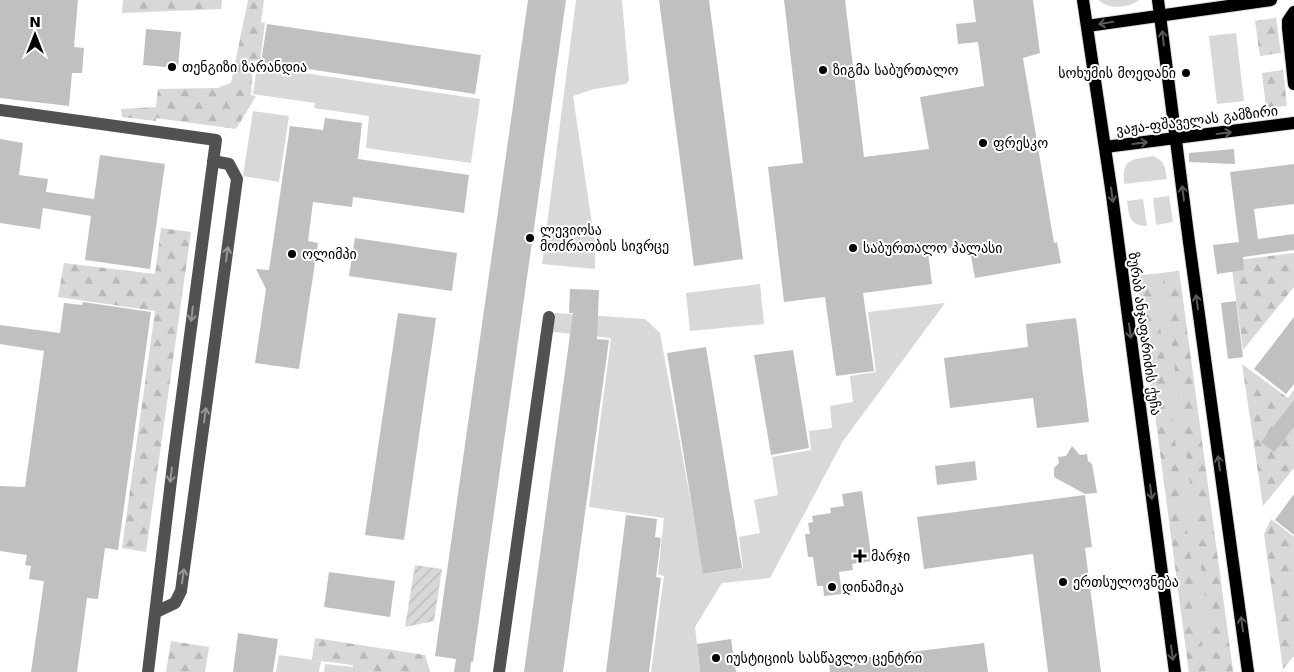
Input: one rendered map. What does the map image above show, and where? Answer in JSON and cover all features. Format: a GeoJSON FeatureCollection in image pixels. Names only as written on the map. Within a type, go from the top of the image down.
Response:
{"type":"FeatureCollection","features":[{"type":"Feature","properties":{"kind":"main road","name":"ზურაბ ანჯაფარიძის ქუჩა"},"geometry":{"type":"LineString","coordinates":[[1083,0],[1105,147],[1175,672]]}},
{"type":"Feature","properties":{"kind":"main road"},"geometry":{"type":"LineString","coordinates":[[1158,0],[1248,672]]}},
{"type":"Feature","properties":{"kind":"main road"},"geometry":{"type":"LineString","coordinates":[[1087,26],[1160,14],[1271,0]]}},
{"type":"Feature","properties":{"kind":"main road"},"geometry":{"type":"LineString","coordinates":[[1294,12],[1288,21],[1294,84]]}},
{"type":"Feature","properties":{"kind":"main road","name":"ვაჟა-ფშაველას გამზირი"},"geometry":{"type":"LineString","coordinates":[[1105,147],[1294,123]]}},
{"type":"Feature","properties":{"kind":"street"},"geometry":{"type":"LineString","coordinates":[[0,110],[216,140],[156,591],[156,612],[148,672]]}},
{"type":"Feature","properties":{"kind":"street"},"geometry":{"type":"LineString","coordinates":[[156,612],[175,602],[181,591],[238,179],[229,164],[212,161]]}},
{"type":"Feature","properties":{"kind":"street"},"geometry":{"type":"LineString","coordinates":[[499,672],[549,317]]}},
{"type":"Feature","properties":{"kind":"green space"},"geometry":{"type":"Polygon","coordinates":[[[123,0],[222,0],[221,9],[122,13],[123,0]]]}},
{"type":"Feature","properties":{"kind":"green space"},"geometry":{"type":"Polygon","coordinates":[[[248,0],[264,0],[261,22],[265,23],[260,61],[253,61],[251,95],[256,96],[236,129],[156,118],[156,121],[122,117],[121,109],[156,107],[158,89],[217,88],[231,83],[248,0]]]}},
{"type":"Feature","properties":{"kind":"green space"},"geometry":{"type":"Polygon","coordinates":[[[576,0],[622,0],[629,80],[626,84],[594,89],[573,96],[595,244],[595,269],[542,264],[576,0]]]}},
{"type":"Feature","properties":{"kind":"green space"},"geometry":{"type":"Polygon","coordinates":[[[1099,0],[1139,0],[1130,5],[1113,7],[1099,0]]]}},
{"type":"Feature","properties":{"kind":"green space"},"geometry":{"type":"Polygon","coordinates":[[[1276,18],[1281,53],[1260,56],[1255,21],[1276,18]]]}},
{"type":"Feature","properties":{"kind":"green space"},"geometry":{"type":"Polygon","coordinates":[[[1236,33],[1244,101],[1217,104],[1209,36],[1236,33]]]}},
{"type":"Feature","properties":{"kind":"green space"},"geometry":{"type":"Polygon","coordinates":[[[257,66],[480,99],[471,163],[366,148],[369,116],[314,108],[315,103],[253,94],[257,66]]]}},
{"type":"Feature","properties":{"kind":"green space"},"geometry":{"type":"Polygon","coordinates":[[[1283,70],[1287,106],[1266,108],[1262,73],[1283,70]]]}},
{"type":"Feature","properties":{"kind":"green space"},"geometry":{"type":"Polygon","coordinates":[[[253,111],[289,116],[279,182],[243,176],[253,111]]]}},
{"type":"Feature","properties":{"kind":"green space"},"geometry":{"type":"Polygon","coordinates":[[[1153,156],[1164,165],[1167,179],[1124,184],[1126,165],[1139,158],[1153,156]]]}},
{"type":"Feature","properties":{"kind":"green space"},"geometry":{"type":"Polygon","coordinates":[[[1169,196],[1173,222],[1156,225],[1153,198],[1169,196]]]}},
{"type":"Feature","properties":{"kind":"green space"},"geometry":{"type":"Polygon","coordinates":[[[1143,199],[1147,226],[1141,226],[1133,222],[1129,215],[1127,201],[1143,199]]]}},
{"type":"Feature","properties":{"kind":"green space"},"geometry":{"type":"Polygon","coordinates":[[[161,228],[191,232],[146,552],[122,548],[155,311],[58,297],[64,263],[155,274],[161,228]]]}},
{"type":"Feature","properties":{"kind":"green space"},"geometry":{"type":"Polygon","coordinates":[[[1294,253],[1294,287],[1243,350],[1231,261],[1294,253]]]}},
{"type":"Feature","properties":{"kind":"green space"},"geometry":{"type":"Polygon","coordinates":[[[1179,271],[1233,672],[1189,672],[1137,276],[1179,271]]]}},
{"type":"Feature","properties":{"kind":"green space"},"geometry":{"type":"Polygon","coordinates":[[[1179,271],[1233,672],[1215,672],[1162,273],[1179,271]]]}},
{"type":"Feature","properties":{"kind":"green space"},"geometry":{"type":"Polygon","coordinates":[[[1153,274],[1206,672],[1189,672],[1137,276],[1153,274]]]}},
{"type":"Feature","properties":{"kind":"green space"},"geometry":{"type":"Polygon","coordinates":[[[760,284],[764,324],[690,331],[686,293],[760,284]]]}},
{"type":"Feature","properties":{"kind":"green space"},"geometry":{"type":"Polygon","coordinates":[[[945,303],[843,441],[770,578],[722,583],[695,627],[700,672],[651,672],[664,576],[658,574],[664,518],[589,507],[611,338],[553,332],[555,313],[645,319],[660,333],[704,574],[743,568],[739,537],[760,533],[754,500],[778,495],[772,457],[811,450],[809,431],[832,428],[830,406],[853,402],[850,376],[876,372],[868,312],[945,303]]]}},
{"type":"Feature","properties":{"kind":"green space"},"geometry":{"type":"Polygon","coordinates":[[[1242,364],[1288,398],[1294,390],[1294,468],[1263,506],[1242,364]]]}},
{"type":"Feature","properties":{"kind":"green space"},"geometry":{"type":"Polygon","coordinates":[[[1271,519],[1294,537],[1294,656],[1283,669],[1264,534],[1271,519]]]}},
{"type":"Feature","properties":{"kind":"green space"},"geometry":{"type":"Polygon","coordinates":[[[415,565],[442,569],[434,621],[405,627],[415,565]]]}},
{"type":"Feature","properties":{"kind":"green space"},"geometry":{"type":"Polygon","coordinates":[[[315,638],[425,655],[430,672],[353,672],[353,665],[312,660],[315,638]]]}},
{"type":"Feature","properties":{"kind":"green space"},"geometry":{"type":"Polygon","coordinates":[[[171,641],[209,647],[205,672],[166,672],[171,641]]]}},
{"type":"Feature","properties":{"kind":"green space"},"geometry":{"type":"Polygon","coordinates":[[[279,655],[321,661],[319,672],[276,672],[279,655]]]}},
{"type":"Feature","properties":{"kind":"green space"},"geometry":{"type":"Polygon","coordinates":[[[325,664],[354,667],[353,672],[324,672],[325,664]]]}},
{"type":"Feature","properties":{"kind":"building"},"geometry":{"type":"Polygon","coordinates":[[[0,0],[78,0],[74,47],[84,48],[82,73],[72,73],[69,106],[0,98],[0,0]]]}},
{"type":"Feature","properties":{"kind":"building"},"geometry":{"type":"Polygon","coordinates":[[[528,0],[566,0],[473,662],[471,662],[470,672],[454,672],[456,659],[435,656],[528,0]]]}},
{"type":"Feature","properties":{"kind":"building"},"geometry":{"type":"Polygon","coordinates":[[[659,0],[709,0],[743,259],[694,266],[659,0]]]}},
{"type":"Feature","properties":{"kind":"building"},"geometry":{"type":"Polygon","coordinates":[[[784,0],[845,0],[864,157],[929,149],[920,97],[984,86],[978,42],[958,44],[956,24],[976,22],[973,0],[1033,0],[1040,53],[1023,58],[1054,243],[1057,242],[1061,263],[975,278],[969,245],[928,252],[932,284],[863,293],[874,371],[836,376],[825,297],[784,302],[768,167],[803,163],[784,0]]]}},
{"type":"Feature","properties":{"kind":"building"},"geometry":{"type":"Polygon","coordinates":[[[267,24],[481,55],[475,94],[261,62],[267,24]]]}},
{"type":"Feature","properties":{"kind":"building"},"geometry":{"type":"Polygon","coordinates":[[[146,29],[181,32],[178,68],[143,65],[146,29]]]}},
{"type":"Feature","properties":{"kind":"building"},"geometry":{"type":"Polygon","coordinates":[[[325,118],[362,123],[358,159],[469,175],[464,213],[353,197],[352,207],[313,202],[308,241],[318,243],[299,369],[255,363],[266,289],[256,269],[269,270],[290,126],[323,130],[325,118]]]}},
{"type":"Feature","properties":{"kind":"building"},"geometry":{"type":"Polygon","coordinates":[[[0,139],[23,143],[19,175],[48,179],[46,192],[94,199],[100,155],[165,164],[150,269],[85,260],[91,216],[43,208],[40,229],[0,223],[0,139]]]}},
{"type":"Feature","properties":{"kind":"building"},"geometry":{"type":"Polygon","coordinates":[[[1234,149],[1235,164],[1189,162],[1189,153],[1234,149]]]}},
{"type":"Feature","properties":{"kind":"building"},"geometry":{"type":"Polygon","coordinates":[[[1294,164],[1294,204],[1254,209],[1258,239],[1294,234],[1294,250],[1243,257],[1244,270],[1217,274],[1213,245],[1239,242],[1230,172],[1294,164]]]}},
{"type":"Feature","properties":{"kind":"building"},"geometry":{"type":"Polygon","coordinates":[[[355,238],[457,253],[452,291],[349,276],[355,238]]]}},
{"type":"Feature","properties":{"kind":"building"},"geometry":{"type":"Polygon","coordinates":[[[570,289],[599,290],[597,339],[609,340],[563,672],[524,672],[573,313],[569,313],[570,289]]]}},
{"type":"Feature","properties":{"kind":"building"},"geometry":{"type":"Polygon","coordinates":[[[1236,301],[1243,357],[1228,359],[1221,303],[1236,301]]]}},
{"type":"Feature","properties":{"kind":"building"},"geometry":{"type":"Polygon","coordinates":[[[83,302],[151,312],[118,550],[105,548],[98,599],[87,598],[77,672],[31,672],[44,581],[29,579],[31,566],[25,565],[27,555],[0,551],[0,486],[25,487],[44,351],[0,344],[0,325],[60,333],[64,303],[82,305],[83,302]]]}},
{"type":"Feature","properties":{"kind":"building"},"geometry":{"type":"Polygon","coordinates":[[[398,313],[436,318],[404,540],[365,535],[398,313]]]}},
{"type":"Feature","properties":{"kind":"building"},"geometry":{"type":"Polygon","coordinates":[[[1294,317],[1294,384],[1286,394],[1254,369],[1294,317]]]}},
{"type":"Feature","properties":{"kind":"building"},"geometry":{"type":"Polygon","coordinates":[[[1076,318],[1089,422],[1037,428],[1033,398],[950,408],[944,358],[1028,347],[1026,324],[1076,318]]]}},
{"type":"Feature","properties":{"kind":"building"},"geometry":{"type":"Polygon","coordinates":[[[706,347],[742,568],[703,574],[667,353],[706,347]]]}},
{"type":"Feature","properties":{"kind":"building"},"geometry":{"type":"Polygon","coordinates":[[[793,350],[809,448],[771,455],[754,355],[793,350]]]}},
{"type":"Feature","properties":{"kind":"building"},"geometry":{"type":"Polygon","coordinates":[[[1294,400],[1294,427],[1274,452],[1261,442],[1294,400]]]}},
{"type":"Feature","properties":{"kind":"building"},"geometry":{"type":"Polygon","coordinates":[[[1072,446],[1080,455],[1087,454],[1088,461],[1092,464],[1097,493],[1085,494],[1054,477],[1054,468],[1059,463],[1058,457],[1066,456],[1072,446]]]}},
{"type":"Feature","properties":{"kind":"building"},"geometry":{"type":"Polygon","coordinates":[[[975,461],[977,480],[937,485],[935,466],[975,461]]]}},
{"type":"Feature","properties":{"kind":"building"},"geometry":{"type":"Polygon","coordinates":[[[862,491],[872,561],[852,564],[853,570],[839,572],[842,594],[824,596],[823,586],[817,586],[813,557],[808,557],[805,534],[810,534],[808,523],[813,522],[812,516],[831,513],[830,508],[844,506],[842,494],[862,491]]]}},
{"type":"Feature","properties":{"kind":"building"},"geometry":{"type":"Polygon","coordinates":[[[1294,494],[1294,535],[1275,520],[1294,494]]]}},
{"type":"Feature","properties":{"kind":"building","name":"ერთსულოვნება"},"geometry":{"type":"Polygon","coordinates":[[[1085,495],[1092,547],[1085,548],[1101,672],[1048,672],[1033,554],[924,569],[917,517],[1085,495]]]}},
{"type":"Feature","properties":{"kind":"building"},"geometry":{"type":"Polygon","coordinates":[[[626,515],[657,519],[655,537],[661,538],[656,577],[661,578],[649,672],[606,672],[626,515]]]}},
{"type":"Feature","properties":{"kind":"building"},"geometry":{"type":"Polygon","coordinates":[[[329,572],[395,581],[390,617],[324,607],[329,572]]]}},
{"type":"Feature","properties":{"kind":"building"},"geometry":{"type":"Polygon","coordinates":[[[238,633],[278,639],[273,672],[233,672],[238,633]]]}},
{"type":"Feature","properties":{"kind":"building","name":"იუსტიციის სასწავლო ცენტრი"},"geometry":{"type":"Polygon","coordinates":[[[731,639],[736,672],[700,672],[697,644],[731,639]]]}},
{"type":"Feature","properties":{"kind":"building"},"geometry":{"type":"Polygon","coordinates":[[[984,643],[988,672],[830,672],[829,662],[984,643]]]}},
{"type":"Feature","properties":{"kind":"place","name":"თენგიზი ზარანდია"},"geometry":{"type":"Point","coordinates":[172,67]}},
{"type":"Feature","properties":{"kind":"place","name":"ზიგმა საბურთალო"},"geometry":{"type":"Point","coordinates":[823,70]}},
{"type":"Feature","properties":{"kind":"place","name":"სოხუმის მოედანი"},"geometry":{"type":"Point","coordinates":[1186,73]}},
{"type":"Feature","properties":{"kind":"place","name":"ფრესკო"},"geometry":{"type":"Point","coordinates":[983,143]}},
{"type":"Feature","properties":{"kind":"place","name":"ლევიოსა მოძრაობის სივრცე"},"geometry":{"type":"Point","coordinates":[530,238]}},
{"type":"Feature","properties":{"kind":"place","name":"საბურთალო პალასი"},"geometry":{"type":"Point","coordinates":[853,248]}},
{"type":"Feature","properties":{"kind":"place","name":"ოლიმპი"},"geometry":{"type":"Point","coordinates":[292,254]}},
{"type":"Feature","properties":{"kind":"place","name":"მარჯი"},"geometry":{"type":"Point","coordinates":[860,556]}},
{"type":"Feature","properties":{"kind":"place","name":"ერთსულოვნება"},"geometry":{"type":"Point","coordinates":[1063,582]}},
{"type":"Feature","properties":{"kind":"place","name":"დინამიკა"},"geometry":{"type":"Point","coordinates":[832,587]}},
{"type":"Feature","properties":{"kind":"place","name":"იუსტიციის სასწავლო ცენტრი"},"geometry":{"type":"Point","coordinates":[716,658]}}]}
